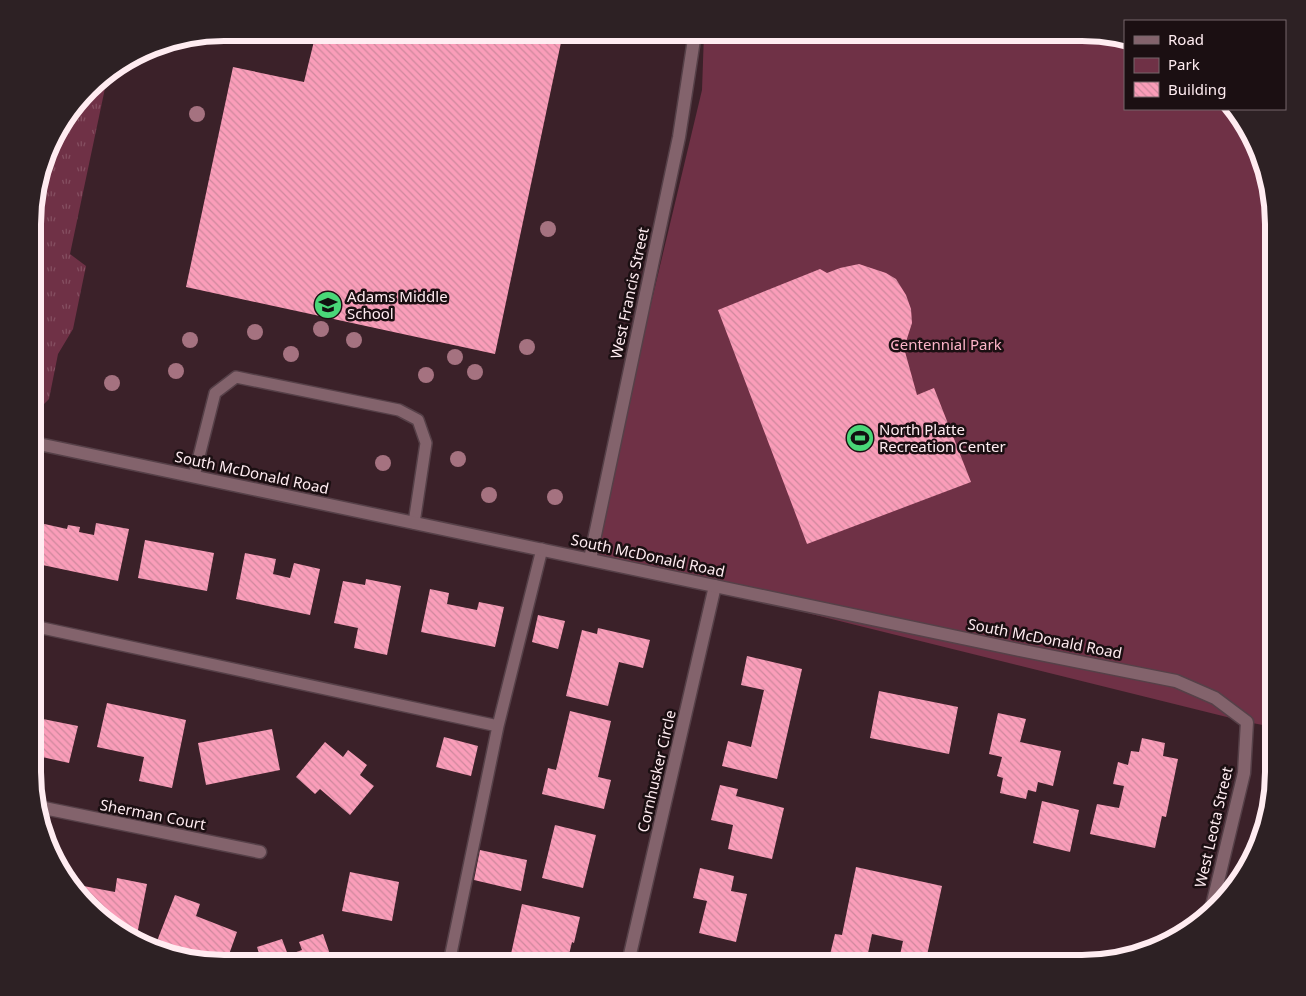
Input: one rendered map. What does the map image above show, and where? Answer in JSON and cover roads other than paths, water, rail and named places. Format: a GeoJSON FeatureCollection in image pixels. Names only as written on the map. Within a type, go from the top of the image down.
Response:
{"type":"FeatureCollection","features":[{"type":"Feature","properties":{"kind":"street","name":"West Francis Street"},"geometry":{"type":"LineString","coordinates":[[590,559],[679,137],[694,41]]}},
{"type":"Feature","properties":{"kind":"street","name":"South McDonald Road"},"geometry":{"type":"LineString","coordinates":[[41,444],[1009,648],[1176,681],[1215,698],[1247,722]]}},
{"type":"Feature","properties":{"kind":"street","name":"Cornhusker Circle"},"geometry":{"type":"LineString","coordinates":[[630,955],[715,586]]}},
{"type":"Feature","properties":{"kind":"street","name":"West Leota Street"},"geometry":{"type":"LineString","coordinates":[[1214,898],[1244,773],[1247,722]]}},
{"type":"Feature","properties":{"kind":"street","name":"Sherman Court"},"geometry":{"type":"LineString","coordinates":[[45,808],[260,852]]}},
{"type":"Feature","properties":{"kind":"lane"},"geometry":{"type":"LineString","coordinates":[[194,476],[215,393],[236,377],[399,410],[418,420],[426,444],[414,523]]}},
{"type":"Feature","properties":{"kind":"lane"},"geometry":{"type":"LineString","coordinates":[[451,955],[498,726],[542,549]]}},
{"type":"Feature","properties":{"kind":"lane"},"geometry":{"type":"LineString","coordinates":[[41,628],[498,726]]}},
{"type":"Feature","properties":{"kind":"place","name":"Adams Middle School"},"geometry":{"type":"Point","coordinates":[328,305]}},
{"type":"Feature","properties":{"kind":"place","name":"North Platte Recreation Center"},"geometry":{"type":"Point","coordinates":[860,438]}},
{"type":"Feature","properties":{"kind":"park label","name":"Centennial Park"},"geometry":{"type":"Point","coordinates":[946,344]}}]}
